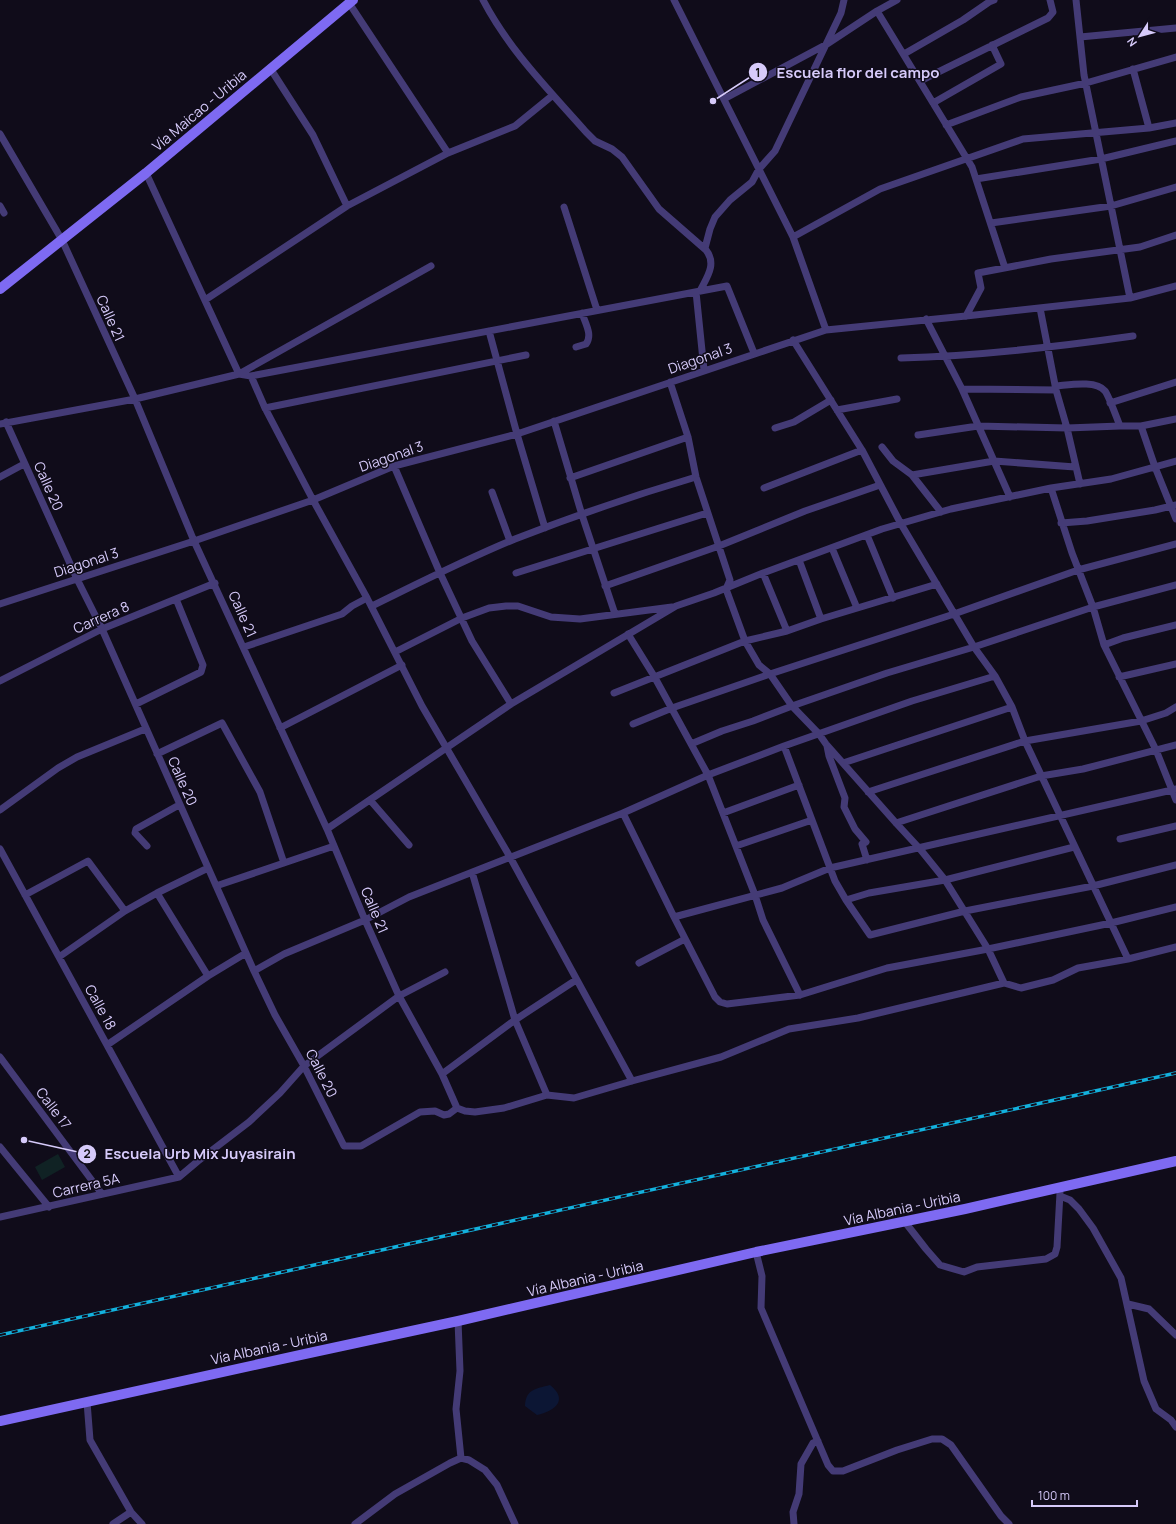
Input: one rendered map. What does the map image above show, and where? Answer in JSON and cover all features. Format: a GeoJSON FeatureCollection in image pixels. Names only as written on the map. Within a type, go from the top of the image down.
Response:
{"type":"FeatureCollection","features":[{"type":"Feature","properties":{"kind":"main road","name":"Vía Maicao - Uribia"},"geometry":{"type":"LineString","coordinates":[[0,290],[146,173],[270,68],[351,2]]}},
{"type":"Feature","properties":{"kind":"main road","name":"Vía Albania - Uribia"},"geometry":{"type":"LineString","coordinates":[[0,1421],[458,1321],[756,1252],[1060,1192],[1176,1161]]}},
{"type":"Feature","properties":{"kind":"street"},"geometry":{"type":"LineString","coordinates":[[483,0],[510,46],[553,95],[595,141],[612,149],[622,157],[659,209],[705,248],[710,255],[712,261],[710,270],[698,291],[704,370]]}},
{"type":"Feature","properties":{"kind":"street"},"geometry":{"type":"LineString","coordinates":[[674,0],[793,237],[826,330]]}},
{"type":"Feature","properties":{"kind":"street"},"geometry":{"type":"LineString","coordinates":[[705,248],[715,217],[730,200],[752,182],[759,169],[775,151],[827,44],[841,12],[844,0]]}},
{"type":"Feature","properties":{"kind":"street"},"geometry":{"type":"LineString","coordinates":[[724,99],[827,44],[877,10],[897,0]]}},
{"type":"Feature","properties":{"kind":"street"},"geometry":{"type":"LineString","coordinates":[[904,54],[963,20],[994,0]]}},
{"type":"Feature","properties":{"kind":"street"},"geometry":{"type":"LineString","coordinates":[[920,81],[1048,18],[1054,12],[1050,0]]}},
{"type":"Feature","properties":{"kind":"street"},"geometry":{"type":"LineString","coordinates":[[1076,0],[1086,83],[1130,298]]}},
{"type":"Feature","properties":{"kind":"street"},"geometry":{"type":"LineString","coordinates":[[351,2],[448,153]]}},
{"type":"Feature","properties":{"kind":"street"},"geometry":{"type":"LineString","coordinates":[[877,10],[966,158],[976,179],[1005,268]]}},
{"type":"Feature","properties":{"kind":"street"},"geometry":{"type":"LineString","coordinates":[[1080,37],[1176,28]]}},
{"type":"Feature","properties":{"kind":"street"},"geometry":{"type":"LineString","coordinates":[[933,103],[1000,64],[992,45]]}},
{"type":"Feature","properties":{"kind":"street"},"geometry":{"type":"LineString","coordinates":[[946,126],[1021,96],[1086,83],[1176,57]]}},
{"type":"Feature","properties":{"kind":"street"},"geometry":{"type":"LineString","coordinates":[[270,68],[313,135],[347,206]]}},
{"type":"Feature","properties":{"kind":"street"},"geometry":{"type":"LineString","coordinates":[[1133,69],[1149,128]]}},
{"type":"Feature","properties":{"kind":"street"},"geometry":{"type":"LineString","coordinates":[[205,300],[347,206],[448,153],[515,126],[553,95]]}},
{"type":"Feature","properties":{"kind":"street"},"geometry":{"type":"LineString","coordinates":[[793,237],[880,189],[1023,139],[1149,128],[1176,123]]}},
{"type":"Feature","properties":{"kind":"street","name":"Calle 21"},"geometry":{"type":"LineString","coordinates":[[0,134],[62,240],[135,400],[194,541],[327,829],[399,996],[442,1074],[457,1108]]}},
{"type":"Feature","properties":{"kind":"street"},"geometry":{"type":"LineString","coordinates":[[976,179],[1101,159],[1176,141]]}},
{"type":"Feature","properties":{"kind":"street"},"geometry":{"type":"LineString","coordinates":[[146,173],[239,374]]}},
{"type":"Feature","properties":{"kind":"street"},"geometry":{"type":"LineString","coordinates":[[991,223],[1111,206],[1176,188]]}},
{"type":"Feature","properties":{"kind":"street"},"geometry":{"type":"LineString","coordinates":[[0,206],[4,213]]}},
{"type":"Feature","properties":{"kind":"street"},"geometry":{"type":"LineString","coordinates":[[564,208],[597,310]]}},
{"type":"Feature","properties":{"kind":"street"},"geometry":{"type":"LineString","coordinates":[[966,316],[981,288],[978,273],[1051,259],[1140,247],[1176,235]]}},
{"type":"Feature","properties":{"kind":"street"},"geometry":{"type":"LineString","coordinates":[[3,423],[135,400],[239,374],[431,266]]}},
{"type":"Feature","properties":{"kind":"street"},"geometry":{"type":"LineString","coordinates":[[239,374],[251,376],[728,286],[754,353]]}},
{"type":"Feature","properties":{"kind":"street","name":"Diagonal 3"},"geometry":{"type":"LineString","coordinates":[[0,604],[194,541],[313,500],[394,466],[517,434],[826,330],[1130,298],[1176,286]]}},
{"type":"Feature","properties":{"kind":"street"},"geometry":{"type":"LineString","coordinates":[[1040,308],[1056,388],[1080,484]]}},
{"type":"Feature","properties":{"kind":"street"},"geometry":{"type":"LineString","coordinates":[[576,347],[586,344],[589,340],[589,335],[582,313]]}},
{"type":"Feature","properties":{"kind":"street"},"geometry":{"type":"LineString","coordinates":[[926,319],[962,389],[1010,497]]}},
{"type":"Feature","properties":{"kind":"street"},"geometry":{"type":"LineString","coordinates":[[489,331],[496,362],[545,528]]}},
{"type":"Feature","properties":{"kind":"street"},"geometry":{"type":"LineString","coordinates":[[901,358],[945,357],[1049,348],[1133,336]]}},
{"type":"Feature","properties":{"kind":"street"},"geometry":{"type":"LineString","coordinates":[[793,340],[862,450],[901,524],[974,647],[995,676],[1012,707],[1041,776],[1128,959]]}},
{"type":"Feature","properties":{"kind":"street"},"geometry":{"type":"LineString","coordinates":[[265,408],[526,355]]}},
{"type":"Feature","properties":{"kind":"street"},"geometry":{"type":"LineString","coordinates":[[251,376],[265,408],[313,500],[368,598],[422,706],[510,857],[632,1081]]}},
{"type":"Feature","properties":{"kind":"street"},"geometry":{"type":"LineString","coordinates":[[670,382],[688,437],[696,477],[730,580],[726,589],[745,641],[759,665],[770,674],[792,706],[819,734],[868,792],[920,849],[945,880],[988,949],[1004,983]]}},
{"type":"Feature","properties":{"kind":"street"},"geometry":{"type":"LineString","coordinates":[[1110,403],[1176,382]]}},
{"type":"Feature","properties":{"kind":"street"},"geometry":{"type":"LineString","coordinates":[[962,389],[1056,388],[1089,384],[1098,386],[1105,391],[1120,426]]}},
{"type":"Feature","properties":{"kind":"street"},"geometry":{"type":"LineString","coordinates":[[837,410],[897,399]]}},
{"type":"Feature","properties":{"kind":"street"},"geometry":{"type":"LineString","coordinates":[[775,428],[794,422],[831,400]]}},
{"type":"Feature","properties":{"kind":"street"},"geometry":{"type":"LineString","coordinates":[[918,435],[978,426],[1067,428],[1141,426],[1176,419]]}},
{"type":"Feature","properties":{"kind":"street"},"geometry":{"type":"LineString","coordinates":[[554,422],[570,478],[614,614]]}},
{"type":"Feature","properties":{"kind":"street","name":"Calle 20"},"geometry":{"type":"LineString","coordinates":[[3,423],[24,464],[76,579],[102,629],[254,971],[275,1015],[304,1066],[344,1146],[361,1146],[420,1112],[435,1111],[444,1115],[449,1114],[457,1108]]}},
{"type":"Feature","properties":{"kind":"street"},"geometry":{"type":"LineString","coordinates":[[1141,426],[1155,467],[1173,506],[1176,519]]}},
{"type":"Feature","properties":{"kind":"street"},"geometry":{"type":"LineString","coordinates":[[570,478],[688,437]]}},
{"type":"Feature","properties":{"kind":"street"},"geometry":{"type":"LineString","coordinates":[[882,447],[893,460],[912,475],[941,512]]}},
{"type":"Feature","properties":{"kind":"street"},"geometry":{"type":"LineString","coordinates":[[764,488],[862,450]]}},
{"type":"Feature","properties":{"kind":"street"},"geometry":{"type":"LineString","coordinates":[[912,475],[994,461],[1076,467]]}},
{"type":"Feature","properties":{"kind":"street"},"geometry":{"type":"LineString","coordinates":[[395,652],[462,618],[489,608],[518,606],[551,617],[580,619],[642,612],[676,606],[726,589],[763,573],[867,535],[941,512],[1051,488],[1111,479],[1176,461]]}},
{"type":"Feature","properties":{"kind":"street"},"geometry":{"type":"LineString","coordinates":[[0,477],[24,464]]}},
{"type":"Feature","properties":{"kind":"street"},"geometry":{"type":"LineString","coordinates":[[394,466],[440,573],[472,641],[510,704]]}},
{"type":"Feature","properties":{"kind":"street"},"geometry":{"type":"LineString","coordinates":[[372,606],[510,541],[661,487],[696,477]]}},
{"type":"Feature","properties":{"kind":"street"},"geometry":{"type":"LineString","coordinates":[[604,586],[719,546],[805,512],[880,485]]}},
{"type":"Feature","properties":{"kind":"street"},"geometry":{"type":"LineString","coordinates":[[1051,488],[1061,523],[1093,607],[1104,645],[1156,750],[1174,790],[1176,800]]}},
{"type":"Feature","properties":{"kind":"street"},"geometry":{"type":"LineString","coordinates":[[492,492],[510,541]]}},
{"type":"Feature","properties":{"kind":"street"},"geometry":{"type":"LineString","coordinates":[[1061,523],[1087,521],[1173,506]]}},
{"type":"Feature","properties":{"kind":"street"},"geometry":{"type":"LineString","coordinates":[[516,573],[707,513]]}},
{"type":"Feature","properties":{"kind":"street"},"geometry":{"type":"LineString","coordinates":[[867,535],[893,598]]}},
{"type":"Feature","properties":{"kind":"street"},"geometry":{"type":"LineString","coordinates":[[633,724],[672,708],[770,674],[954,614],[1078,570],[1176,544]]}},
{"type":"Feature","properties":{"kind":"street"},"geometry":{"type":"LineString","coordinates":[[832,548],[857,608]]}},
{"type":"Feature","properties":{"kind":"street"},"geometry":{"type":"LineString","coordinates":[[799,560],[821,619]]}},
{"type":"Feature","properties":{"kind":"street"},"geometry":{"type":"LineString","coordinates":[[763,573],[787,631]]}},
{"type":"Feature","properties":{"kind":"street","name":"Carrera 8"},"geometry":{"type":"LineString","coordinates":[[0,681],[102,629],[176,600],[214,583]]}},
{"type":"Feature","properties":{"kind":"street"},"geometry":{"type":"LineString","coordinates":[[614,693],[745,641],[787,631],[821,619],[937,584]]}},
{"type":"Feature","properties":{"kind":"street"},"geometry":{"type":"LineString","coordinates":[[691,744],[722,730],[753,721],[887,673],[974,647],[1093,607],[1176,585]]}},
{"type":"Feature","properties":{"kind":"street"},"geometry":{"type":"LineString","coordinates":[[244,647],[342,614],[352,606],[368,598]]}},
{"type":"Feature","properties":{"kind":"street"},"geometry":{"type":"LineString","coordinates":[[136,704],[201,672],[203,665],[176,600]]}},
{"type":"Feature","properties":{"kind":"street"},"geometry":{"type":"LineString","coordinates":[[327,829],[510,704],[676,606]]}},
{"type":"Feature","properties":{"kind":"street"},"geometry":{"type":"LineString","coordinates":[[1104,645],[1124,638],[1176,625]]}},
{"type":"Feature","properties":{"kind":"street"},"geometry":{"type":"LineString","coordinates":[[628,634],[654,676],[708,775],[755,895],[763,920],[800,995]]}},
{"type":"Feature","properties":{"kind":"street"},"geometry":{"type":"LineString","coordinates":[[1119,677],[1176,664]]}},
{"type":"Feature","properties":{"kind":"street"},"geometry":{"type":"LineString","coordinates":[[280,728],[402,665]]}},
{"type":"Feature","properties":{"kind":"street"},"geometry":{"type":"LineString","coordinates":[[254,971],[284,954],[365,920],[409,897],[623,813],[708,775],[784,746],[912,701],[995,676]]}},
{"type":"Feature","properties":{"kind":"street"},"geometry":{"type":"LineString","coordinates":[[843,763],[1012,707]]}},
{"type":"Feature","properties":{"kind":"street"},"geometry":{"type":"LineString","coordinates":[[868,792],[1025,741],[1141,721],[1166,713],[1176,708]]}},
{"type":"Feature","properties":{"kind":"street"},"geometry":{"type":"LineString","coordinates":[[157,754],[222,723],[260,792],[284,863]]}},
{"type":"Feature","properties":{"kind":"street"},"geometry":{"type":"LineString","coordinates":[[0,810],[58,768],[78,757],[146,729]]}},
{"type":"Feature","properties":{"kind":"street"},"geometry":{"type":"LineString","coordinates":[[826,744],[845,798],[844,807],[855,829],[866,842],[862,844],[867,860]]}},
{"type":"Feature","properties":{"kind":"street"},"geometry":{"type":"LineString","coordinates":[[896,823],[1041,776],[1083,768],[1176,745]]}},
{"type":"Feature","properties":{"kind":"street"},"geometry":{"type":"LineString","coordinates":[[784,746],[835,880],[846,900],[870,935],[965,911],[1093,886],[1176,865]]}},
{"type":"Feature","properties":{"kind":"street"},"geometry":{"type":"LineString","coordinates":[[723,813],[799,785]]}},
{"type":"Feature","properties":{"kind":"street"},"geometry":{"type":"LineString","coordinates":[[674,917],[782,888],[830,868],[920,849],[1174,790]]}},
{"type":"Feature","properties":{"kind":"street"},"geometry":{"type":"LineString","coordinates":[[370,800],[409,845]]}},
{"type":"Feature","properties":{"kind":"street"},"geometry":{"type":"LineString","coordinates":[[147,846],[135,833],[136,829],[179,805]]}},
{"type":"Feature","properties":{"kind":"street"},"geometry":{"type":"LineString","coordinates":[[623,813],[715,997],[720,1002],[727,1004],[800,995],[887,968],[988,949],[1111,923],[1176,907]]}},
{"type":"Feature","properties":{"kind":"street"},"geometry":{"type":"LineString","coordinates":[[736,846],[812,820]]}},
{"type":"Feature","properties":{"kind":"street"},"geometry":{"type":"LineString","coordinates":[[1120,839],[1176,826]]}},
{"type":"Feature","properties":{"kind":"street"},"geometry":{"type":"LineString","coordinates":[[216,886],[334,846]]}},
{"type":"Feature","properties":{"kind":"street"},"geometry":{"type":"LineString","coordinates":[[846,900],[868,893],[945,880],[1074,847]]}},
{"type":"Feature","properties":{"kind":"street","name":"Calle 18"},"geometry":{"type":"LineString","coordinates":[[0,849],[179,1178]]}},
{"type":"Feature","properties":{"kind":"street"},"geometry":{"type":"LineString","coordinates":[[25,895],[88,861],[125,911]]}},
{"type":"Feature","properties":{"kind":"street"},"geometry":{"type":"LineString","coordinates":[[59,957],[125,911],[208,868]]}},
{"type":"Feature","properties":{"kind":"street"},"geometry":{"type":"LineString","coordinates":[[472,872],[515,1020],[547,1095]]}},
{"type":"Feature","properties":{"kind":"street"},"geometry":{"type":"LineString","coordinates":[[158,893],[208,976]]}},
{"type":"Feature","properties":{"kind":"street"},"geometry":{"type":"LineString","coordinates":[[639,963],[685,939]]}},
{"type":"Feature","properties":{"kind":"street"},"geometry":{"type":"LineString","coordinates":[[457,1108],[475,1112],[504,1108],[547,1095],[574,1098],[721,1057],[789,1029],[858,1018],[1004,983],[1021,988],[1053,980],[1078,968],[1128,959],[1176,947]]}},
{"type":"Feature","properties":{"kind":"street"},"geometry":{"type":"LineString","coordinates":[[107,1045],[246,952]]}},
{"type":"Feature","properties":{"kind":"street"},"geometry":{"type":"LineString","coordinates":[[179,1178],[198,1161],[249,1122],[280,1093],[304,1066],[399,996],[445,972]]}},
{"type":"Feature","properties":{"kind":"street"},"geometry":{"type":"LineString","coordinates":[[442,1074],[515,1020],[576,980]]}},
{"type":"Feature","properties":{"kind":"street","name":"Calle 17"},"geometry":{"type":"LineString","coordinates":[[0,1057],[102,1194]]}},
{"type":"Feature","properties":{"kind":"street"},"geometry":{"type":"LineString","coordinates":[[0,1147],[49,1207]]}},
{"type":"Feature","properties":{"kind":"street","name":"Carrera 5A"},"geometry":{"type":"LineString","coordinates":[[0,1218],[179,1178]]}},
{"type":"Feature","properties":{"kind":"street"},"geometry":{"type":"LineString","coordinates":[[905,1222],[940,1264],[964,1272],[977,1267],[1046,1259],[1055,1254],[1056,1251],[1060,1192]]}},
{"type":"Feature","properties":{"kind":"street"},"geometry":{"type":"LineString","coordinates":[[1060,1192],[1079,1209],[1093,1228],[1121,1278],[1144,1381],[1156,1408],[1171,1420],[1176,1427]]}},
{"type":"Feature","properties":{"kind":"street"},"geometry":{"type":"LineString","coordinates":[[756,1252],[762,1276],[761,1308],[828,1465],[833,1471],[843,1471],[896,1450],[932,1439],[942,1439],[951,1444],[1001,1516],[1009,1524]]}},
{"type":"Feature","properties":{"kind":"street"},"geometry":{"type":"LineString","coordinates":[[1128,1304],[1149,1309],[1176,1335]]}},
{"type":"Feature","properties":{"kind":"street"},"geometry":{"type":"LineString","coordinates":[[458,1321],[460,1371],[456,1409],[461,1458]]}},
{"type":"Feature","properties":{"kind":"street"},"geometry":{"type":"LineString","coordinates":[[87,1402],[90,1440],[131,1512],[140,1523]]}},
{"type":"Feature","properties":{"kind":"street"},"geometry":{"type":"LineString","coordinates":[[794,1524],[793,1512],[800,1494],[801,1464],[813,1442],[818,1441]]}},
{"type":"Feature","properties":{"kind":"street"},"geometry":{"type":"LineString","coordinates":[[355,1524],[395,1494],[450,1462],[461,1458],[469,1460],[484,1470],[498,1485],[515,1524]]}},
{"type":"Feature","properties":{"kind":"street"},"geometry":{"type":"LineString","coordinates":[[113,1524],[131,1512]]}},
{"type":"Feature","properties":{"kind":"shaded area"},"geometry":{"type":"Polygon","coordinates":[[[58,1154],[65,1167],[42,1180],[35,1167],[58,1154]]]}},
{"type":"Feature","properties":{"kind":"water"},"geometry":{"type":"Polygon","coordinates":[[[550,1385],[559,1395],[559,1400],[554,1408],[537,1415],[525,1406],[527,1396],[532,1391],[550,1385]]]}},
{"type":"Feature","properties":{"kind":"railway"},"geometry":{"type":"LineString","coordinates":[[0,1335],[1176,1073]]}},
{"type":"Feature","properties":{"kind":"place","name":"Escuela flor del campo"},"geometry":{"type":"Point","coordinates":[713,101]}},
{"type":"Feature","properties":{"kind":"place","name":"Escuela Urb Mix Juyasirain"},"geometry":{"type":"Point","coordinates":[24,1140]}}]}
